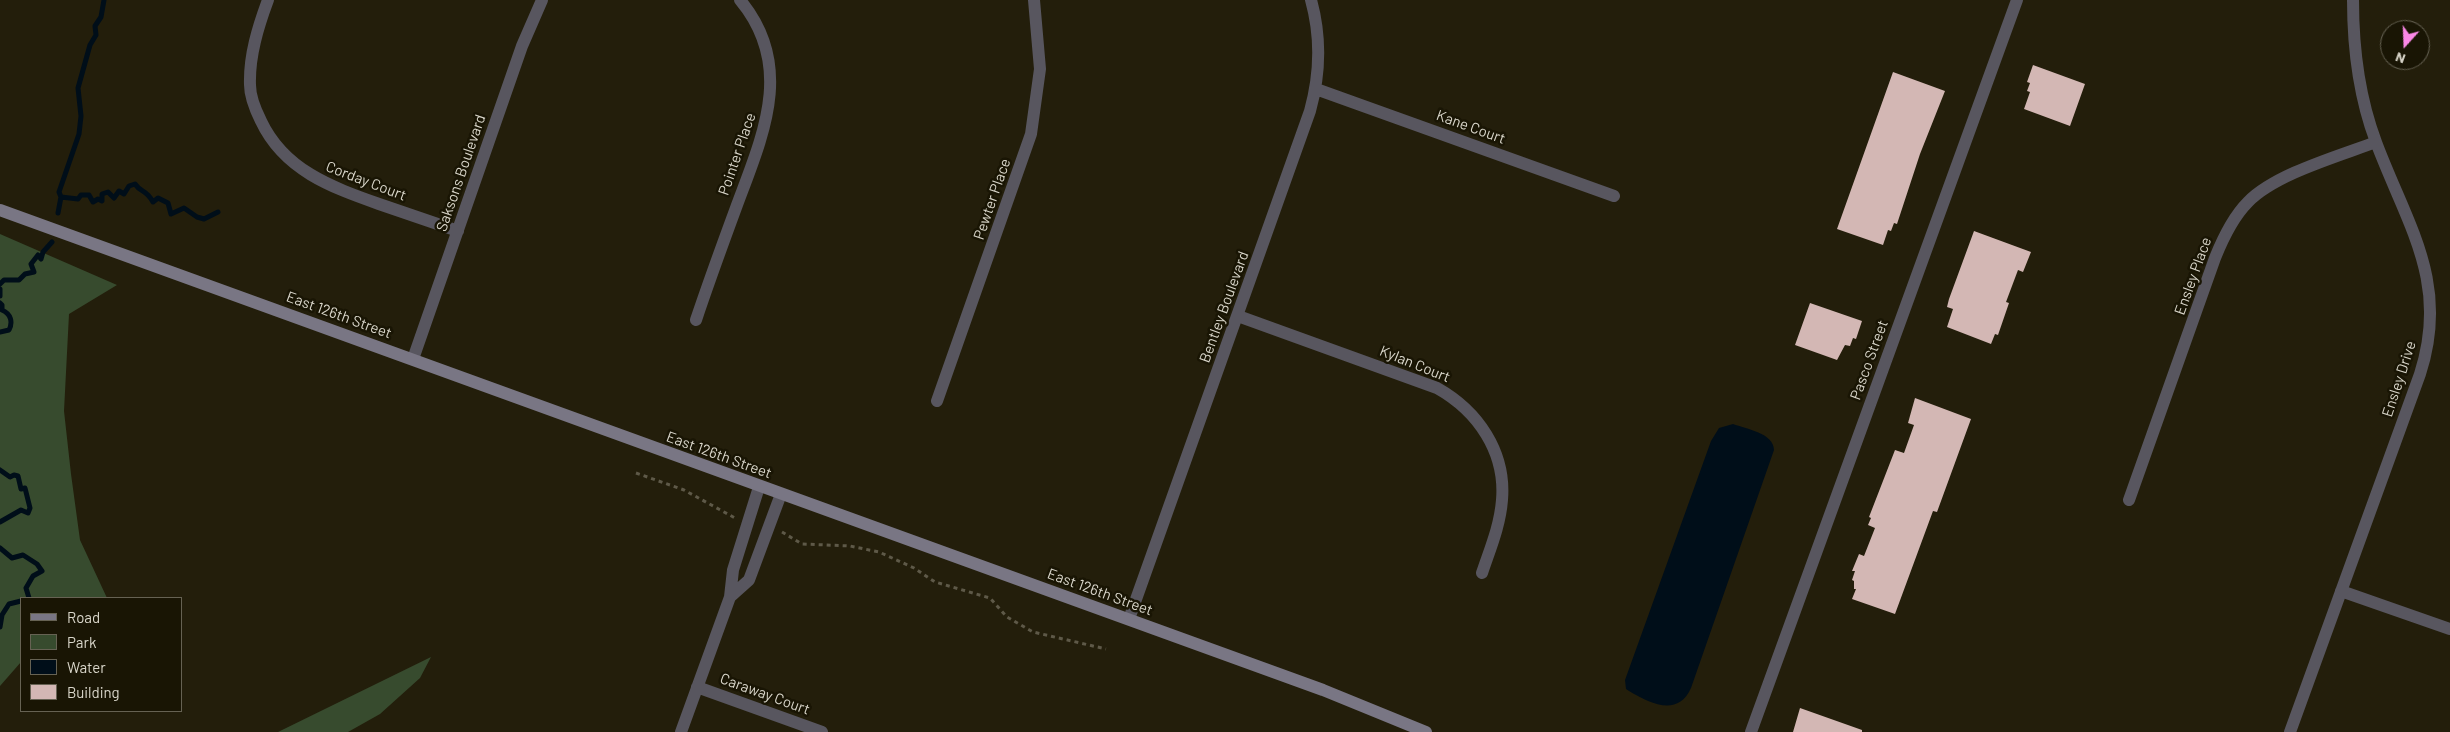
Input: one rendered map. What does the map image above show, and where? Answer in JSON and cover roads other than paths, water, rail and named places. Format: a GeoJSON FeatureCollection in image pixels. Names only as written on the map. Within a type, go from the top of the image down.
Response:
{"type":"FeatureCollection","features":[{"type":"Feature","properties":{"kind":"main road","name":"East 126th Street"},"geometry":{"type":"LineString","coordinates":[[0,210],[1322,690],[1426,732]]}},
{"type":"Feature","properties":{"kind":"street","name":"Corday Court"},"geometry":{"type":"LineString","coordinates":[[268,0],[252,52],[250,86],[256,111],[265,130],[281,152],[302,171],[326,184],[458,231]]}},
{"type":"Feature","properties":{"kind":"street","name":"Saksons Boulevard"},"geometry":{"type":"LineString","coordinates":[[412,359],[522,46],[542,0]]}},
{"type":"Feature","properties":{"kind":"street","name":"Pointer Place"},"geometry":{"type":"LineString","coordinates":[[696,320],[758,148],[770,103],[771,78],[768,52],[763,36],[740,0]]}},
{"type":"Feature","properties":{"kind":"street","name":"Pewter Place"},"geometry":{"type":"LineString","coordinates":[[937,401],[1031,134],[1040,69],[1034,0]]}},
{"type":"Feature","properties":{"kind":"street","name":"Bentley Boulevard"},"geometry":{"type":"LineString","coordinates":[[1129,620],[1292,165],[1316,89],[1317,31],[1311,0]]}},
{"type":"Feature","properties":{"kind":"street","name":"Pasco Street"},"geometry":{"type":"LineString","coordinates":[[1751,732],[2017,0]]}},
{"type":"Feature","properties":{"kind":"street","name":"Ensley Drive"},"geometry":{"type":"LineString","coordinates":[[2290,732],[2420,374],[2431,332],[2432,305],[2425,269],[2376,142],[2355,55],[2353,0]]}},
{"type":"Feature","properties":{"kind":"street","name":"Kane Court"},"geometry":{"type":"LineString","coordinates":[[1316,89],[1614,196]]}},
{"type":"Feature","properties":{"kind":"street","name":"Ensley Place"},"geometry":{"type":"LineString","coordinates":[[2129,500],[2215,258],[2233,221],[2248,202],[2274,183],[2301,170],[2376,142]]}},
{"type":"Feature","properties":{"kind":"street","name":"Kylan Court"},"geometry":{"type":"LineString","coordinates":[[1238,316],[1437,388],[1450,395],[1470,413],[1491,441],[1498,461],[1503,490],[1497,529],[1482,573]]}},
{"type":"Feature","properties":{"kind":"street"},"geometry":{"type":"LineString","coordinates":[[681,732],[730,597],[733,570],[759,487]]}},
{"type":"Feature","properties":{"kind":"street"},"geometry":{"type":"LineString","coordinates":[[730,597],[749,580],[781,494]]}},
{"type":"Feature","properties":{"kind":"street"},"geometry":{"type":"LineString","coordinates":[[2341,590],[2450,630]]}},
{"type":"Feature","properties":{"kind":"street","name":"Caraway Court"},"geometry":{"type":"LineString","coordinates":[[697,688],[822,732]]}},
{"type":"Feature","properties":{"kind":"water"},"geometry":{"type":"Polygon","coordinates":[[[1733,424],[1758,432],[1769,439],[1773,444],[1774,450],[1691,688],[1686,697],[1679,703],[1663,705],[1655,703],[1637,696],[1626,689],[1625,680],[1711,441],[1719,428],[1733,424]]]}},
{"type":"Feature","properties":{"kind":"waterway"},"geometry":{"type":"LineString","coordinates":[[58,213],[61,197],[59,192],[79,134],[81,116],[78,88],[90,45],[96,35],[95,26],[101,17],[104,0]]}},
{"type":"Feature","properties":{"kind":"waterway"},"geometry":{"type":"LineString","coordinates":[[61,197],[78,199],[81,195],[89,195],[93,202],[98,199],[102,201],[102,194],[108,192],[114,198],[119,191],[124,194],[129,186],[135,184],[153,202],[158,198],[168,203],[171,214],[184,208],[197,217],[204,219],[218,212]]}},
{"type":"Feature","properties":{"kind":"waterway"},"geometry":{"type":"LineString","coordinates":[[0,284],[4,280],[19,280],[25,274],[34,272],[31,264],[38,255],[41,259],[43,252],[52,242]]}},
{"type":"Feature","properties":{"kind":"waterway"},"geometry":{"type":"LineString","coordinates":[[0,289],[0,296]]}},
{"type":"Feature","properties":{"kind":"waterway"},"geometry":{"type":"LineString","coordinates":[[0,303],[2,310],[9,316],[11,321],[9,330],[0,332]]}},
{"type":"Feature","properties":{"kind":"waterway"},"geometry":{"type":"LineString","coordinates":[[0,470],[10,477],[18,476],[21,489],[25,488],[30,508],[28,513],[21,510],[0,522]]}},
{"type":"Feature","properties":{"kind":"waterway"},"geometry":{"type":"LineString","coordinates":[[0,548],[12,558],[23,555],[37,564],[42,571],[33,576],[26,588],[29,597]]}},
{"type":"Feature","properties":{"kind":"waterway"},"geometry":{"type":"LineString","coordinates":[[0,627],[2,615],[9,604],[20,601]]}}]}
